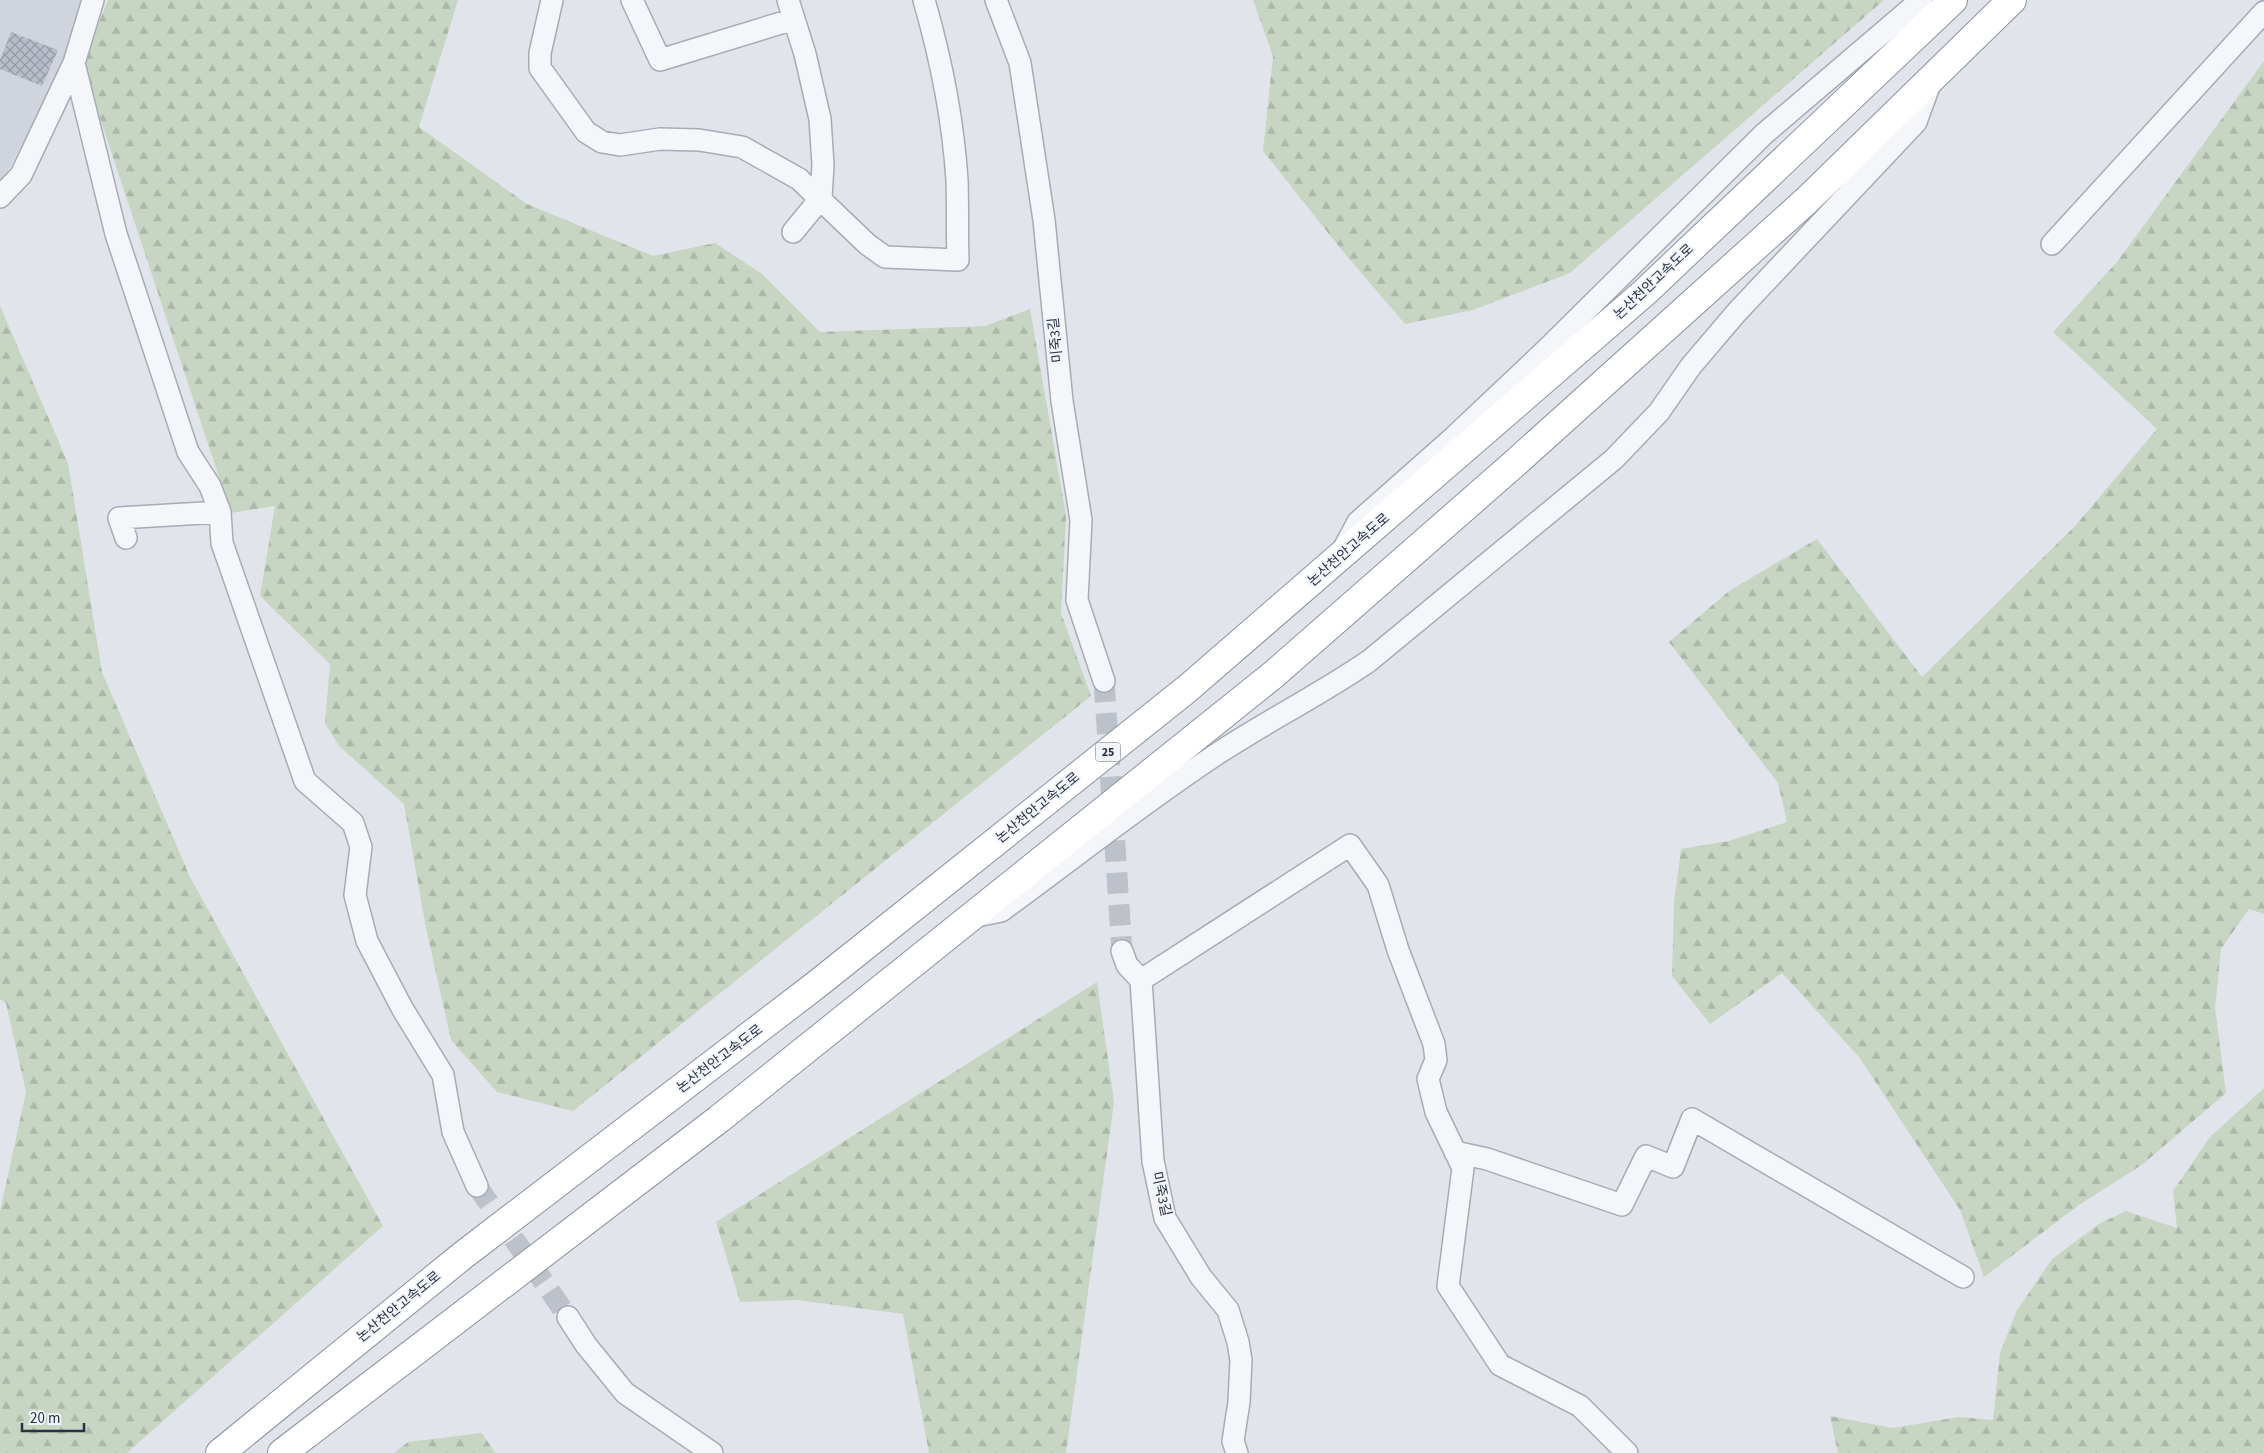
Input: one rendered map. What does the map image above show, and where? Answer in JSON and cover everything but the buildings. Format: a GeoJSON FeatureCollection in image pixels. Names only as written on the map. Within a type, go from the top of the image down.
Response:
{"type":"FeatureCollection","features":[{"type":"Feature","properties":{"kind":"highway","name":"논산천안고속도로"},"geometry":{"type":"LineString","coordinates":[[220,1453],[462,1256],[816,985],[1180,695],[1645,292],[1953,0]]}},
{"type":"Feature","properties":{"kind":"highway"},"geometry":{"type":"LineString","coordinates":[[282,1453],[719,1119],[966,918],[1273,675],[1514,464],[1777,227],[1932,81],[2012,0]]}},
{"type":"Feature","properties":{"kind":"street"},"geometry":{"type":"LineString","coordinates":[[0,197],[21,174],[74,63],[93,0]]}},
{"type":"Feature","properties":{"kind":"street"},"geometry":{"type":"LineString","coordinates":[[552,0],[540,53],[540,68],[586,132],[602,142],[620,145],[660,139],[699,140],[742,146],[799,179],[867,244],[885,257],[958,260],[957,180],[949,109],[935,36],[924,0]]}},
{"type":"Feature","properties":{"kind":"street"},"geometry":{"type":"LineString","coordinates":[[632,0],[660,60],[791,10],[820,119],[823,164],[821,198],[793,232]]}},
{"type":"Feature","properties":{"kind":"street","name":"미죽3길"},"geometry":{"type":"LineString","coordinates":[[996,0],[1020,63],[1044,220],[1062,401],[1081,520],[1077,600],[1104,681]]}},
{"type":"Feature","properties":{"kind":"street"},"geometry":{"type":"LineString","coordinates":[[1336,561],[1358,522],[1546,350],[1764,134],[1921,0]]}},
{"type":"Feature","properties":{"kind":"street"},"geometry":{"type":"LineString","coordinates":[[2052,244],[2264,12]]}},
{"type":"Feature","properties":{"kind":"street"},"geometry":{"type":"LineString","coordinates":[[74,63],[116,234],[165,388],[188,452],[210,486],[220,512],[222,543],[291,746],[305,782],[353,823],[361,847],[355,895],[367,941],[402,1008],[443,1075],[453,1132],[477,1186]]}},
{"type":"Feature","properties":{"kind":"street"},"geometry":{"type":"LineString","coordinates":[[966,918],[1001,911],[1219,753],[1284,712],[1334,685],[1369,662],[1614,459],[1658,412],[1691,366],[1737,312],[1916,122],[1932,81]]}},
{"type":"Feature","properties":{"kind":"street"},"geometry":{"type":"LineString","coordinates":[[126,538],[119,518],[220,512]]}},
{"type":"Feature","properties":{"kind":"street"},"geometry":{"type":"LineString","coordinates":[[1122,951],[1127,965],[1141,980],[1350,845],[1378,885],[1398,950],[1434,1044],[1436,1060],[1428,1080],[1436,1112],[1463,1168],[1448,1286],[1500,1365],[1580,1406],[1627,1453]]}},
{"type":"Feature","properties":{"kind":"street","name":"미죽3길"},"geometry":{"type":"LineString","coordinates":[[1141,980],[1154,1161],[1165,1218],[1201,1277],[1228,1310],[1238,1342],[1241,1360],[1239,1402],[1233,1449]]}},
{"type":"Feature","properties":{"kind":"street"},"geometry":{"type":"LineString","coordinates":[[1455,1152],[1487,1159],[1622,1205],[1646,1156],[1673,1166],[1692,1119],[1963,1277]]}},
{"type":"Feature","properties":{"kind":"street"},"geometry":{"type":"LineString","coordinates":[[568,1317],[586,1345],[624,1393],[712,1453]]}},
{"type":"Feature","properties":{"kind":"shaded area"},"geometry":{"type":"Polygon","coordinates":[[[0,0],[86,0],[65,64],[0,186],[0,0]]]}},
{"type":"Feature","properties":{"kind":"green space"},"geometry":{"type":"Polygon","coordinates":[[[108,0],[458,0],[419,127],[527,204],[653,256],[715,243],[762,274],[820,332],[985,326],[1030,309],[1066,515],[1061,613],[1091,696],[573,1111],[497,1092],[451,1040],[426,928],[404,804],[339,746],[325,723],[330,664],[260,596],[275,506],[231,513],[82,64],[108,0]]]}},
{"type":"Feature","properties":{"kind":"green space"},"geometry":{"type":"Polygon","coordinates":[[[1253,0],[1884,0],[1570,273],[1473,310],[1405,324],[1340,248],[1263,151],[1273,56],[1253,0]]]}},
{"type":"Feature","properties":{"kind":"green space"},"geometry":{"type":"Polygon","coordinates":[[[2264,61],[2264,914],[2249,909],[2221,949],[2215,1008],[2226,1093],[2143,1164],[2079,1205],[1984,1277],[1960,1210],[1859,1057],[1782,973],[1710,1024],[1672,976],[1674,903],[1681,849],[1729,841],[1787,822],[1778,783],[1669,642],[1729,591],[1817,539],[1922,677],[2076,525],[2157,429],[2053,332],[2117,262],[2264,61]]]}},
{"type":"Feature","properties":{"kind":"green space"},"geometry":{"type":"Polygon","coordinates":[[[0,306],[68,463],[102,672],[190,877],[383,1226],[127,1453],[0,1453],[0,1212],[26,1092],[6,1003],[0,999],[0,306]]]}},
{"type":"Feature","properties":{"kind":"green space"},"geometry":{"type":"Polygon","coordinates":[[[1097,982],[1114,1102],[1066,1453],[929,1453],[903,1314],[797,1300],[740,1302],[716,1222],[1097,982]]]}},
{"type":"Feature","properties":{"kind":"green space"},"geometry":{"type":"Polygon","coordinates":[[[2264,1088],[2264,1453],[1838,1453],[1830,1416],[1893,1428],[1959,1417],[1993,1420],[2000,1353],[2016,1312],[2052,1259],[2099,1224],[2126,1211],[2177,1228],[2173,1191],[2210,1137],[2264,1088]]]}},
{"type":"Feature","properties":{"kind":"green space"},"geometry":{"type":"Polygon","coordinates":[[[482,1433],[495,1453],[394,1453],[408,1442],[482,1433]]]}},
{"type":"Feature","properties":{"kind":"tunnel"},"geometry":{"type":"LineString","coordinates":[[1104,681],[1122,951]]}},
{"type":"Feature","properties":{"kind":"tunnel"},"geometry":{"type":"LineString","coordinates":[[477,1186],[568,1317]]}}]}
